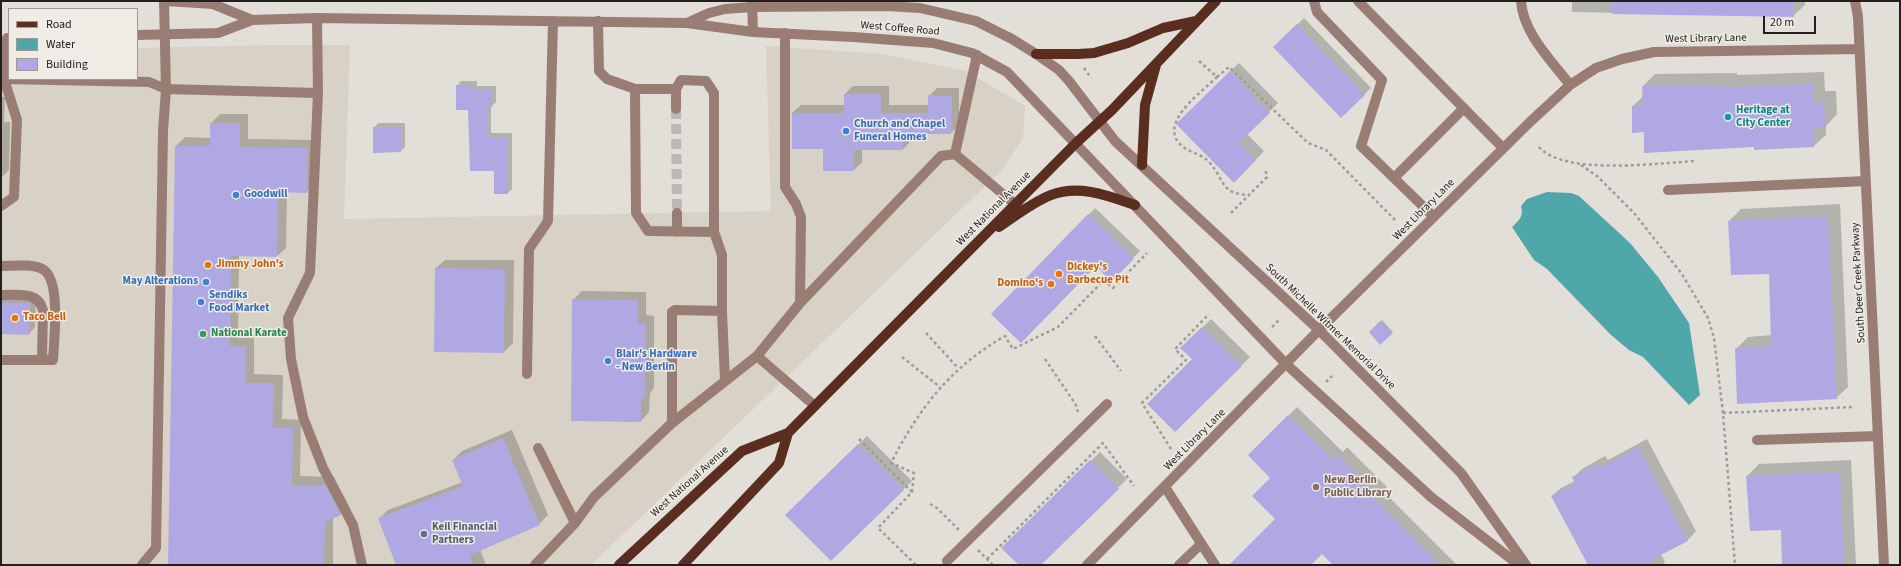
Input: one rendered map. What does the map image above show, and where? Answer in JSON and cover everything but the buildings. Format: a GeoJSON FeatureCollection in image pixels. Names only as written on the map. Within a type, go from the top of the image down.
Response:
{"type":"FeatureCollection","features":[{"type":"Feature","properties":{"kind":"main road","name":"West National Avenue"},"geometry":{"type":"LineString","coordinates":[[619,565],[742,451],[788,433],[1076,143],[1099,122],[1216,1]]}},
{"type":"Feature","properties":{"kind":"main road"},"geometry":{"type":"LineString","coordinates":[[1036,54],[1094,53],[1111,49],[1163,28],[1196,21]]}},
{"type":"Feature","properties":{"kind":"main road"},"geometry":{"type":"LineString","coordinates":[[1142,165],[1145,104],[1157,62]]}},
{"type":"Feature","properties":{"kind":"main road"},"geometry":{"type":"LineString","coordinates":[[979,240],[1023,211],[1052,195],[1082,191],[1103,194],[1135,205]]}},
{"type":"Feature","properties":{"kind":"main road","name":"West National Avenue"},"geometry":{"type":"LineString","coordinates":[[683,565],[779,463],[788,433]]}},
{"type":"Feature","properties":{"kind":"street","name":"West Coffee Road"},"geometry":{"type":"LineString","coordinates":[[165,1],[213,4],[252,20]]}},
{"type":"Feature","properties":{"kind":"street"},"geometry":{"type":"LineString","coordinates":[[142,565],[156,548],[163,138],[166,88],[165,1]]}},
{"type":"Feature","properties":{"kind":"street"},"geometry":{"type":"LineString","coordinates":[[1314,1],[1317,12],[1382,80],[1361,146],[1434,217]]}},
{"type":"Feature","properties":{"kind":"street"},"geometry":{"type":"LineString","coordinates":[[1358,1],[1503,148]]}},
{"type":"Feature","properties":{"kind":"street"},"geometry":{"type":"LineString","coordinates":[[1521,1],[1522,13],[1536,42],[1570,85]]}},
{"type":"Feature","properties":{"kind":"street","name":"South Deer Creek Parkway"},"geometry":{"type":"LineString","coordinates":[[1855,1],[1858,17],[1884,565]]}},
{"type":"Feature","properties":{"kind":"street","name":"West Coffee Road"},"geometry":{"type":"LineString","coordinates":[[687,23],[715,12],[752,4],[920,8],[976,21],[1006,36],[1059,70],[1069,81],[1099,122]]}},
{"type":"Feature","properties":{"kind":"street"},"geometry":{"type":"LineString","coordinates":[[752,4],[753,32]]}},
{"type":"Feature","properties":{"kind":"street","name":"West Coffee Road"},"geometry":{"type":"LineString","coordinates":[[138,35],[218,34],[252,20],[317,18],[687,23],[753,32],[925,42],[956,48],[977,55],[1007,72],[1076,143]]}},
{"type":"Feature","properties":{"kind":"street"},"geometry":{"type":"LineString","coordinates":[[317,18],[318,93],[310,273],[288,318],[291,359],[303,417],[323,468],[353,525],[362,565]]}},
{"type":"Feature","properties":{"kind":"street"},"geometry":{"type":"LineString","coordinates":[[527,374],[529,249],[548,221],[553,21]]}},
{"type":"Feature","properties":{"kind":"street"},"geometry":{"type":"LineString","coordinates":[[598,21],[599,71],[607,79],[635,89],[676,88]]}},
{"type":"Feature","properties":{"kind":"street"},"geometry":{"type":"LineString","coordinates":[[785,34],[785,187],[796,204],[801,217],[800,303]]}},
{"type":"Feature","properties":{"kind":"street"},"geometry":{"type":"LineString","coordinates":[[1,206],[14,197],[17,120],[3,79],[6,38]]}},
{"type":"Feature","properties":{"kind":"street","name":"West Library Lane"},"geometry":{"type":"LineString","coordinates":[[1087,565],[1319,330],[1503,148],[1570,85],[1596,68],[1622,59],[1654,52],[1859,49]]}},
{"type":"Feature","properties":{"kind":"street"},"geometry":{"type":"LineString","coordinates":[[955,154],[977,55]]}},
{"type":"Feature","properties":{"kind":"street"},"geometry":{"type":"LineString","coordinates":[[52,80],[149,82],[166,88],[318,93]]}},
{"type":"Feature","properties":{"kind":"street"},"geometry":{"type":"LineString","coordinates":[[676,109],[676,88],[681,80],[706,81],[714,93],[714,232],[722,255],[722,311],[725,380]]}},
{"type":"Feature","properties":{"kind":"street"},"geometry":{"type":"LineString","coordinates":[[635,89],[636,213],[648,231],[714,232]]}},
{"type":"Feature","properties":{"kind":"street"},"geometry":{"type":"LineString","coordinates":[[1394,178],[1464,108]]}},
{"type":"Feature","properties":{"kind":"street","name":"South Michelle Witmer Memorial Drive"},"geometry":{"type":"LineString","coordinates":[[1099,122],[1115,141],[1319,330],[1461,473],[1526,565]]}},
{"type":"Feature","properties":{"kind":"street"},"geometry":{"type":"LineString","coordinates":[[1076,143],[1286,364],[1431,497],[1519,565]]}},
{"type":"Feature","properties":{"kind":"street"},"geometry":{"type":"LineString","coordinates":[[535,565],[575,523],[594,497],[672,423],[756,356],[800,303],[941,156],[955,154],[1023,211]]}},
{"type":"Feature","properties":{"kind":"street"},"geometry":{"type":"LineString","coordinates":[[1668,190],[1866,181]]}},
{"type":"Feature","properties":{"kind":"street"},"geometry":{"type":"LineString","coordinates":[[676,213],[677,232]]}},
{"type":"Feature","properties":{"kind":"street"},"geometry":{"type":"LineString","coordinates":[[1,266],[34,267],[43,270],[48,274],[54,298],[53,360],[1,360]]}},
{"type":"Feature","properties":{"kind":"street"},"geometry":{"type":"LineString","coordinates":[[1,295],[25,295],[35,297],[41,302],[43,310],[42,360]]}},
{"type":"Feature","properties":{"kind":"street"},"geometry":{"type":"LineString","coordinates":[[672,423],[672,312],[675,310],[722,311]]}},
{"type":"Feature","properties":{"kind":"street"},"geometry":{"type":"LineString","coordinates":[[756,356],[815,406]]}},
{"type":"Feature","properties":{"kind":"street"},"geometry":{"type":"LineString","coordinates":[[947,561],[1107,404]]}},
{"type":"Feature","properties":{"kind":"street"},"geometry":{"type":"LineString","coordinates":[[1757,440],[1878,436]]}},
{"type":"Feature","properties":{"kind":"street"},"geometry":{"type":"LineString","coordinates":[[538,448],[575,523]]}},
{"type":"Feature","properties":{"kind":"street"},"geometry":{"type":"LineString","coordinates":[[1165,486],[1215,565]]}},
{"type":"Feature","properties":{"kind":"street"},"geometry":{"type":"LineString","coordinates":[[1179,565],[1201,544]]}},
{"type":"Feature","properties":{"kind":"path"},"geometry":{"type":"LineString","coordinates":[[1083,61],[1084,69],[1091,78]]}},
{"type":"Feature","properties":{"kind":"path"},"geometry":{"type":"LineString","coordinates":[[1199,61],[1217,77]]}},
{"type":"Feature","properties":{"kind":"path"},"geometry":{"type":"LineString","coordinates":[[1250,194],[1232,193],[1205,158],[1183,148],[1178,142],[1174,130],[1175,120],[1181,112],[1229,67],[1308,143],[1326,150],[1396,222]]}},
{"type":"Feature","properties":{"kind":"path"},"geometry":{"type":"LineString","coordinates":[[1538,148],[1545,155],[1557,160],[1581,165],[1696,161]]}},
{"type":"Feature","properties":{"kind":"path"},"geometry":{"type":"LineString","coordinates":[[1581,165],[1597,176],[1634,214],[1682,274],[1708,318],[1714,338],[1723,413],[1735,565]]}},
{"type":"Feature","properties":{"kind":"path"},"geometry":{"type":"LineString","coordinates":[[1231,214],[1267,177],[1265,168]]}},
{"type":"Feature","properties":{"kind":"path"},"geometry":{"type":"LineString","coordinates":[[916,565],[878,528],[912,492],[914,473],[891,462],[914,421],[940,387],[958,368],[982,349],[1005,336],[1013,349],[1058,327],[1104,280],[1113,288],[1147,253]]}},
{"type":"Feature","properties":{"kind":"path"},"geometry":{"type":"LineString","coordinates":[[1171,449],[1142,403],[1186,360],[1175,349],[1209,314]]}},
{"type":"Feature","properties":{"kind":"path"},"geometry":{"type":"LineString","coordinates":[[1272,327],[1279,320]]}},
{"type":"Feature","properties":{"kind":"path"},"geometry":{"type":"LineString","coordinates":[[926,333],[958,368]]}},
{"type":"Feature","properties":{"kind":"path"},"geometry":{"type":"LineString","coordinates":[[1095,336],[1121,371]]}},
{"type":"Feature","properties":{"kind":"path"},"geometry":{"type":"LineString","coordinates":[[902,357],[940,387]]}},
{"type":"Feature","properties":{"kind":"path"},"geometry":{"type":"LineString","coordinates":[[1045,359],[1079,411]]}},
{"type":"Feature","properties":{"kind":"path"},"geometry":{"type":"LineString","coordinates":[[1326,382],[1332,376]]}},
{"type":"Feature","properties":{"kind":"path"},"geometry":{"type":"LineString","coordinates":[[1723,413],[1853,407]]}},
{"type":"Feature","properties":{"kind":"path"},"geometry":{"type":"LineString","coordinates":[[859,439],[912,492]]}},
{"type":"Feature","properties":{"kind":"path"},"geometry":{"type":"LineString","coordinates":[[987,559],[1103,443],[1134,486]]}},
{"type":"Feature","properties":{"kind":"path"},"geometry":{"type":"LineString","coordinates":[[930,504],[937,508],[960,531]]}},
{"type":"Feature","properties":{"kind":"path"},"geometry":{"type":"LineString","coordinates":[[976,548],[993,565]]}},
{"type":"Feature","properties":{"kind":"shaded area"},"geometry":{"type":"Polygon","coordinates":[[[350,45],[344,219],[771,211],[766,46],[883,54],[966,71],[1025,106],[1023,138],[1002,170],[591,565],[1,565],[1,52],[8,80],[138,80],[138,48],[350,45]]]}},
{"type":"Feature","properties":{"kind":"water"},"geometry":{"type":"Polygon","coordinates":[[[1547,192],[1571,193],[1579,196],[1630,243],[1658,277],[1689,323],[1700,395],[1689,405],[1643,357],[1629,350],[1611,335],[1547,269],[1534,260],[1512,227],[1520,218],[1522,213],[1521,206],[1527,199],[1547,192]]]}},
{"type":"Feature","properties":{"kind":"tunnel"},"geometry":{"type":"LineString","coordinates":[[676,109],[677,213]]}},
{"type":"Feature","properties":{"kind":"place","name":"Heritage at City Center"},"geometry":{"type":"Point","coordinates":[1728,117]}},
{"type":"Feature","properties":{"kind":"place","name":"Church and Chapel Funeral Homes"},"geometry":{"type":"Point","coordinates":[846,131]}},
{"type":"Feature","properties":{"kind":"place","name":"Goodwill"},"geometry":{"type":"Point","coordinates":[236,195]}},
{"type":"Feature","properties":{"kind":"place","name":"Jimmy John's"},"geometry":{"type":"Point","coordinates":[208,265]}},
{"type":"Feature","properties":{"kind":"place","name":"Dickey's Barbecue Pit"},"geometry":{"type":"Point","coordinates":[1059,274]}},
{"type":"Feature","properties":{"kind":"place","name":"May Alterations"},"geometry":{"type":"Point","coordinates":[206,282]}},
{"type":"Feature","properties":{"kind":"place","name":"Domino's"},"geometry":{"type":"Point","coordinates":[1051,284]}},
{"type":"Feature","properties":{"kind":"place","name":"Sendiks Food Market"},"geometry":{"type":"Point","coordinates":[201,302]}},
{"type":"Feature","properties":{"kind":"place","name":"Taco Bell"},"geometry":{"type":"Point","coordinates":[15,318]}},
{"type":"Feature","properties":{"kind":"place","name":"National Karate"},"geometry":{"type":"Point","coordinates":[203,334]}},
{"type":"Feature","properties":{"kind":"place","name":"Blair's Hardware - New Berlin"},"geometry":{"type":"Point","coordinates":[608,361]}},
{"type":"Feature","properties":{"kind":"place","name":"New Berlin Public Library"},"geometry":{"type":"Point","coordinates":[1316,487]}},
{"type":"Feature","properties":{"kind":"place","name":"Keil Financial Partners"},"geometry":{"type":"Point","coordinates":[424,534]}}]}
